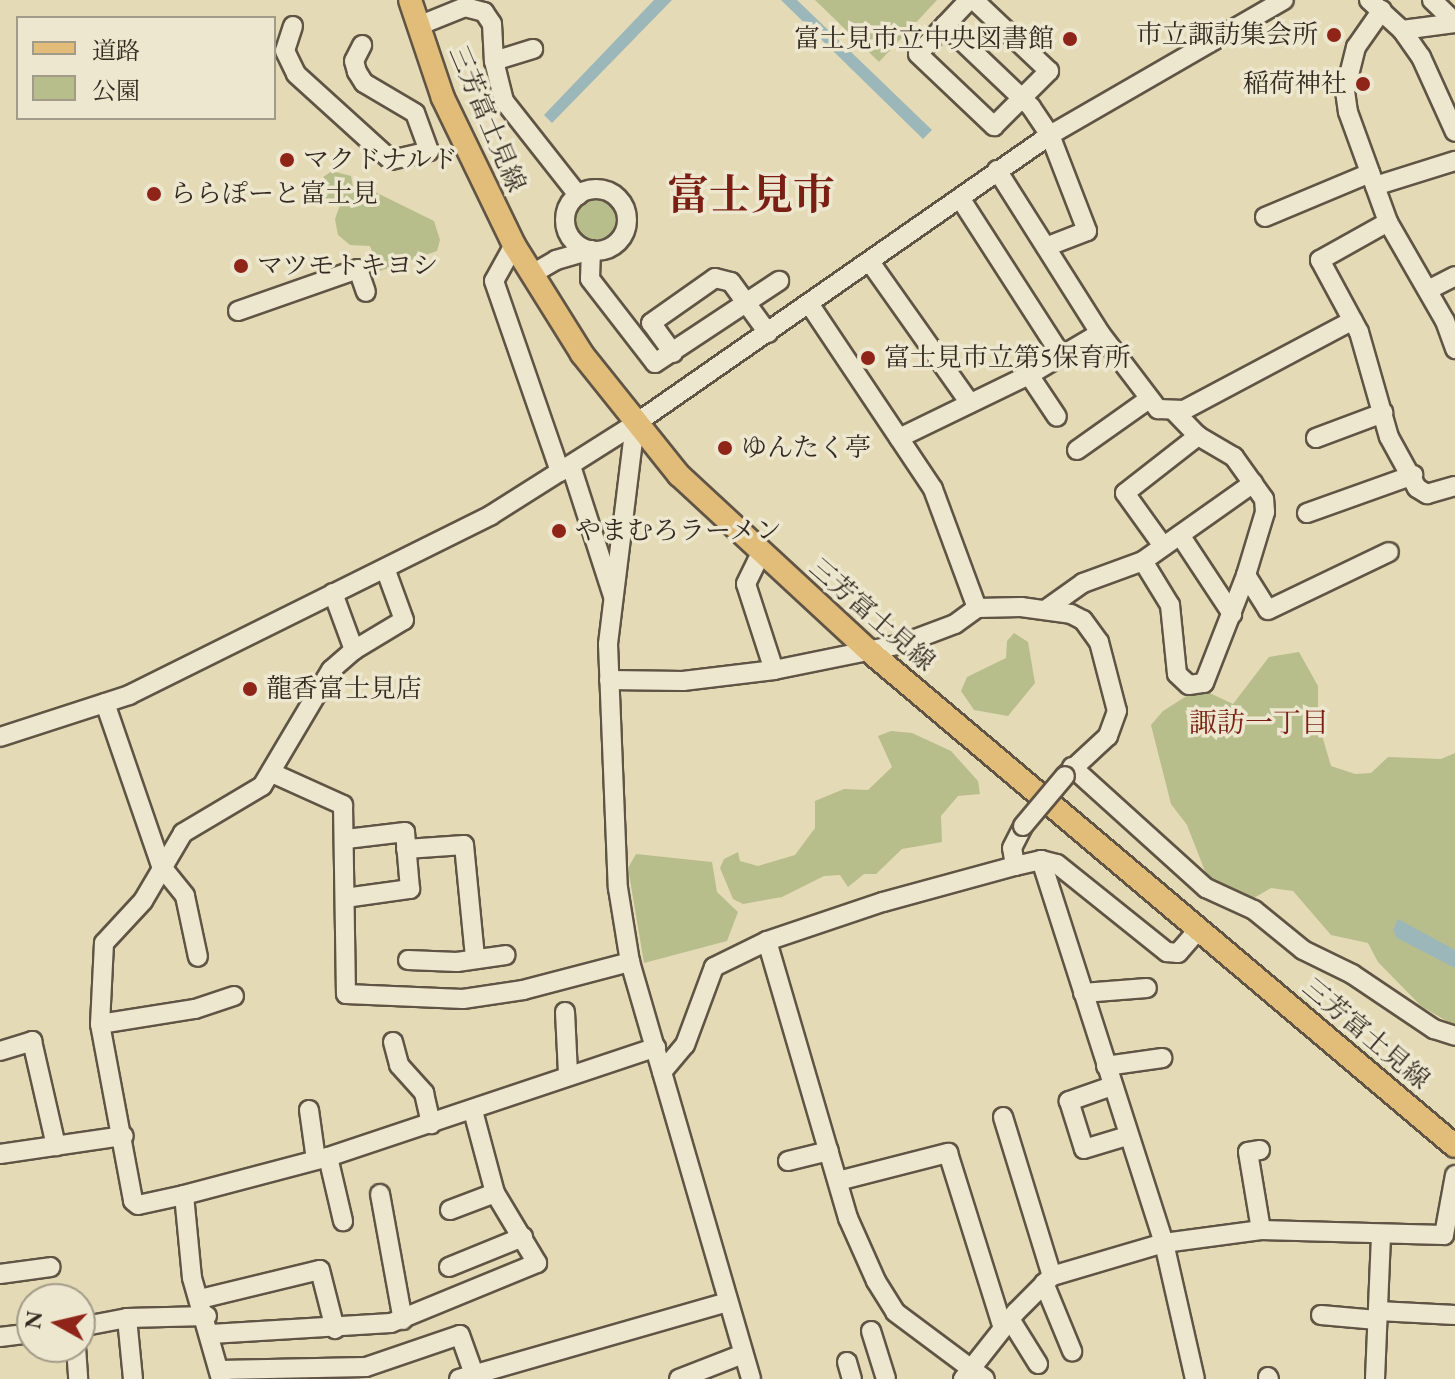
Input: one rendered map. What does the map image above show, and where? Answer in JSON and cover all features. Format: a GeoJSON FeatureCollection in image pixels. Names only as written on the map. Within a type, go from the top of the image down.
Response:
{"type":"FeatureCollection","features":[{"type":"Feature","properties":{"kind":"main road","name":"三芳富士見線"},"geometry":{"type":"LineString","coordinates":[[410,0],[470,161],[514,245],[635,424],[760,555],[868,650],[1455,1146]]}},
{"type":"Feature","properties":{"kind":"street"},"geometry":{"type":"LineString","coordinates":[[972,0],[1049,71],[994,126],[918,54],[945,25],[972,0]]}},
{"type":"Feature","properties":{"kind":"street"},"geometry":{"type":"LineString","coordinates":[[0,737],[105,703],[385,568],[565,469],[810,305],[1050,135],[1284,0]]}},
{"type":"Feature","properties":{"kind":"street"},"geometry":{"type":"LineString","coordinates":[[1432,0],[1455,22]]}},
{"type":"Feature","properties":{"kind":"street"},"geometry":{"type":"LineString","coordinates":[[1455,132],[1421,57],[1402,30],[1376,5],[1356,47],[1345,91],[1388,222],[1428,290],[1455,349]]}},
{"type":"Feature","properties":{"kind":"street"},"geometry":{"type":"LineString","coordinates":[[418,26],[465,7],[477,8],[492,24],[494,61],[514,119],[578,195]]}},
{"type":"Feature","properties":{"kind":"street"},"geometry":{"type":"LineString","coordinates":[[1402,30],[1455,22]]}},
{"type":"Feature","properties":{"kind":"street"},"geometry":{"type":"LineString","coordinates":[[945,25],[1021,98],[1050,135],[1087,231],[1046,247]]}},
{"type":"Feature","properties":{"kind":"street"},"geometry":{"type":"LineString","coordinates":[[293,26],[285,51],[296,74],[391,160],[429,151],[415,113],[364,83],[357,72],[354,61],[362,45]]}},
{"type":"Feature","properties":{"kind":"street"},"geometry":{"type":"LineString","coordinates":[[494,61],[533,49]]}},
{"type":"Feature","properties":{"kind":"street"},"geometry":{"type":"LineString","coordinates":[[1265,217],[1372,180],[1455,161]]}},
{"type":"Feature","properties":{"kind":"street"},"geometry":{"type":"LineString","coordinates":[[997,170],[1100,333],[1149,399],[1158,409],[1175,412],[1198,436],[1234,457],[1253,483],[1265,512],[1246,575],[1204,683],[1189,685],[1177,674],[1170,605],[1143,561]]}},
{"type":"Feature","properties":{"kind":"street"},"geometry":{"type":"LineString","coordinates":[[607,191],[626,213],[619,241],[529,270],[558,246],[567,208],[578,195],[607,191]]}},
{"type":"Feature","properties":{"kind":"street"},"geometry":{"type":"LineString","coordinates":[[960,198],[1062,356]]}},
{"type":"Feature","properties":{"kind":"street"},"geometry":{"type":"LineString","coordinates":[[1388,222],[1320,260],[1353,320],[1389,437],[1413,475],[1417,488],[1427,494],[1454,492]]}},
{"type":"Feature","properties":{"kind":"street"},"geometry":{"type":"LineString","coordinates":[[565,224],[577,244],[591,250]]}},
{"type":"Feature","properties":{"kind":"street"},"geometry":{"type":"LineString","coordinates":[[514,245],[494,281],[613,597]]}},
{"type":"Feature","properties":{"kind":"street"},"geometry":{"type":"LineString","coordinates":[[591,250],[590,279],[649,361],[661,361],[779,281]]}},
{"type":"Feature","properties":{"kind":"street"},"geometry":{"type":"LineString","coordinates":[[870,262],[970,403]]}},
{"type":"Feature","properties":{"kind":"street"},"geometry":{"type":"LineString","coordinates":[[238,311],[358,269],[366,292]]}},
{"type":"Feature","properties":{"kind":"street"},"geometry":{"type":"LineString","coordinates":[[1428,290],[1455,276]]}},
{"type":"Feature","properties":{"kind":"street"},"geometry":{"type":"LineString","coordinates":[[673,353],[651,323],[715,278],[726,278],[768,333]]}},
{"type":"Feature","properties":{"kind":"street"},"geometry":{"type":"LineString","coordinates":[[810,305],[899,438],[948,519],[977,608]]}},
{"type":"Feature","properties":{"kind":"street"},"geometry":{"type":"LineString","coordinates":[[1175,412],[1353,320]]}},
{"type":"Feature","properties":{"kind":"street"},"geometry":{"type":"LineString","coordinates":[[899,438],[1029,375],[1100,333]]}},
{"type":"Feature","properties":{"kind":"street"},"geometry":{"type":"LineString","coordinates":[[1029,375],[1057,417]]}},
{"type":"Feature","properties":{"kind":"street"},"geometry":{"type":"LineString","coordinates":[[1077,450],[1149,399]]}},
{"type":"Feature","properties":{"kind":"street"},"geometry":{"type":"LineString","coordinates":[[1316,438],[1383,413]]}},
{"type":"Feature","properties":{"kind":"street"},"geometry":{"type":"LineString","coordinates":[[635,424],[613,597],[609,680],[618,888],[630,962],[751,1379]]}},
{"type":"Feature","properties":{"kind":"street"},"geometry":{"type":"LineString","coordinates":[[1163,546],[1125,493],[1198,436]]}},
{"type":"Feature","properties":{"kind":"street"},"geometry":{"type":"LineString","coordinates":[[1307,513],[1413,475]]}},
{"type":"Feature","properties":{"kind":"street"},"geometry":{"type":"LineString","coordinates":[[1045,610],[1083,583],[1143,561],[1253,483]]}},
{"type":"Feature","properties":{"kind":"street"},"geometry":{"type":"LineString","coordinates":[[1180,535],[1232,614]]}},
{"type":"Feature","properties":{"kind":"street"},"geometry":{"type":"LineString","coordinates":[[1246,575],[1268,610],[1389,552]]}},
{"type":"Feature","properties":{"kind":"street"},"geometry":{"type":"LineString","coordinates":[[760,555],[746,584],[774,670]]}},
{"type":"Feature","properties":{"kind":"street"},"geometry":{"type":"LineString","coordinates":[[385,568],[404,620],[354,650],[331,670],[272,773],[244,800],[183,833],[143,901],[104,943],[100,1024],[124,1136],[133,1201],[138,1205],[184,1195],[322,1158],[473,1111],[568,1073],[656,1047]]}},
{"type":"Feature","properties":{"kind":"street"},"geometry":{"type":"LineString","coordinates":[[333,593],[354,650]]}},
{"type":"Feature","properties":{"kind":"street"},"geometry":{"type":"LineString","coordinates":[[609,680],[683,681],[774,670],[932,634],[977,608],[1071,614],[1090,628],[1107,659],[1117,702],[1112,730],[1069,771],[1023,826],[1012,848],[1015,866]]}},
{"type":"Feature","properties":{"kind":"street"},"geometry":{"type":"LineString","coordinates":[[105,703],[161,866],[185,896],[198,957]]}},
{"type":"Feature","properties":{"kind":"street"},"geometry":{"type":"LineString","coordinates":[[1069,771],[1206,888],[1254,910],[1303,950],[1352,974],[1434,1029],[1455,1036]]}},
{"type":"Feature","properties":{"kind":"street"},"geometry":{"type":"LineString","coordinates":[[272,773],[343,805],[346,839],[346,994],[463,999],[523,990],[630,962]]}},
{"type":"Feature","properties":{"kind":"street"},"geometry":{"type":"LineString","coordinates":[[345,898],[410,889],[405,832],[346,839]]}},
{"type":"Feature","properties":{"kind":"street"},"geometry":{"type":"LineString","coordinates":[[406,849],[464,845],[475,958]]}},
{"type":"Feature","properties":{"kind":"street"},"geometry":{"type":"LineString","coordinates":[[1041,860],[1127,1136],[1164,1243],[1195,1379]]}},
{"type":"Feature","properties":{"kind":"street"},"geometry":{"type":"LineString","coordinates":[[662,1072],[685,1045],[714,967],[767,941],[883,902],[1015,866],[1041,860],[1057,864],[1167,952],[1178,953],[1199,929]]}},
{"type":"Feature","properties":{"kind":"street"},"geometry":{"type":"LineString","coordinates":[[767,941],[838,1181],[863,1253],[895,1312],[973,1376],[1007,1323],[1048,1280],[1164,1243],[1261,1230],[1444,1235],[1455,1175]]}},
{"type":"Feature","properties":{"kind":"street"},"geometry":{"type":"LineString","coordinates":[[408,960],[506,955]]}},
{"type":"Feature","properties":{"kind":"street"},"geometry":{"type":"LineString","coordinates":[[1083,993],[1147,988]]}},
{"type":"Feature","properties":{"kind":"street"},"geometry":{"type":"LineString","coordinates":[[100,1024],[195,1009],[234,996]]}},
{"type":"Feature","properties":{"kind":"street"},"geometry":{"type":"LineString","coordinates":[[565,1012],[568,1073]]}},
{"type":"Feature","properties":{"kind":"street"},"geometry":{"type":"LineString","coordinates":[[0,1051],[32,1041],[56,1146]]}},
{"type":"Feature","properties":{"kind":"street"},"geometry":{"type":"LineString","coordinates":[[393,1042],[399,1065],[424,1093],[431,1124]]}},
{"type":"Feature","properties":{"kind":"street"},"geometry":{"type":"LineString","coordinates":[[1106,1066],[1162,1058]]}},
{"type":"Feature","properties":{"kind":"street"},"geometry":{"type":"LineString","coordinates":[[1112,1086],[1069,1101],[1084,1149],[1127,1136]]}},
{"type":"Feature","properties":{"kind":"street"},"geometry":{"type":"LineString","coordinates":[[309,1110],[343,1221]]}},
{"type":"Feature","properties":{"kind":"street"},"geometry":{"type":"LineString","coordinates":[[96,1324],[127,1318],[206,1316],[335,1329],[403,1320],[537,1263],[495,1193],[473,1111]]}},
{"type":"Feature","properties":{"kind":"street"},"geometry":{"type":"LineString","coordinates":[[1003,1117],[1048,1280],[1072,1351]]}},
{"type":"Feature","properties":{"kind":"street"},"geometry":{"type":"LineString","coordinates":[[0,1154],[124,1136]]}},
{"type":"Feature","properties":{"kind":"street"},"geometry":{"type":"LineString","coordinates":[[1260,1150],[1248,1152],[1261,1230]]}},
{"type":"Feature","properties":{"kind":"street"},"geometry":{"type":"LineString","coordinates":[[788,1161],[829,1151]]}},
{"type":"Feature","properties":{"kind":"street"},"geometry":{"type":"LineString","coordinates":[[838,1181],[948,1153],[1007,1323],[1038,1364]]}},
{"type":"Feature","properties":{"kind":"street"},"geometry":{"type":"LineString","coordinates":[[450,1210],[495,1193]]}},
{"type":"Feature","properties":{"kind":"street"},"geometry":{"type":"LineString","coordinates":[[380,1194],[403,1320]]}},
{"type":"Feature","properties":{"kind":"street"},"geometry":{"type":"LineString","coordinates":[[184,1195],[192,1278],[206,1316],[220,1374],[366,1367],[460,1335],[466,1376],[728,1302]]}},
{"type":"Feature","properties":{"kind":"street"},"geometry":{"type":"LineString","coordinates":[[1375,1379],[1381,1235]]}},
{"type":"Feature","properties":{"kind":"street"},"geometry":{"type":"LineString","coordinates":[[449,1267],[523,1237]]}},
{"type":"Feature","properties":{"kind":"street"},"geometry":{"type":"LineString","coordinates":[[0,1274],[51,1267]]}},
{"type":"Feature","properties":{"kind":"street"},"geometry":{"type":"LineString","coordinates":[[206,1316],[320,1270],[335,1329]]}},
{"type":"Feature","properties":{"kind":"street"},"geometry":{"type":"LineString","coordinates":[[1321,1315],[1455,1315]]}},
{"type":"Feature","properties":{"kind":"street"},"geometry":{"type":"LineString","coordinates":[[127,1318],[133,1379]]}},
{"type":"Feature","properties":{"kind":"street"},"geometry":{"type":"LineString","coordinates":[[871,1331],[886,1379]]}},
{"type":"Feature","properties":{"kind":"street"},"geometry":{"type":"LineString","coordinates":[[679,1379],[743,1354]]}},
{"type":"Feature","properties":{"kind":"green space"},"geometry":{"type":"Polygon","coordinates":[[[815,0],[937,0],[879,62],[815,0]]]}},
{"type":"Feature","properties":{"kind":"green space"},"geometry":{"type":"Polygon","coordinates":[[[332,171],[351,176],[354,192],[371,190],[434,221],[440,240],[437,251],[380,271],[370,246],[350,245],[338,235],[335,219],[340,205],[326,201],[320,190],[323,177],[332,171]]]}},
{"type":"Feature","properties":{"kind":"green space"},"geometry":{"type":"Polygon","coordinates":[[[594,196],[610,202],[616,218],[610,234],[594,240],[578,234],[572,218],[578,202],[594,196]]]}},
{"type":"Feature","properties":{"kind":"green space"},"geometry":{"type":"Polygon","coordinates":[[[1014,633],[1028,642],[1035,683],[1008,716],[974,710],[961,691],[967,677],[1006,658],[1007,641],[1014,633]]]}},
{"type":"Feature","properties":{"kind":"green space"},"geometry":{"type":"Polygon","coordinates":[[[1299,652],[1318,686],[1318,722],[1331,766],[1355,774],[1371,773],[1388,757],[1441,759],[1455,753],[1455,1026],[1421,1006],[1378,962],[1368,943],[1331,935],[1293,891],[1271,888],[1247,902],[1210,884],[1187,825],[1171,804],[1151,725],[1163,711],[1199,688],[1233,704],[1269,657],[1299,652]]]}},
{"type":"Feature","properties":{"kind":"green space"},"geometry":{"type":"Polygon","coordinates":[[[891,731],[912,733],[951,751],[978,781],[980,794],[958,796],[941,816],[942,842],[902,849],[876,874],[864,874],[848,887],[840,875],[824,876],[782,897],[743,904],[733,899],[720,868],[724,859],[738,852],[740,861],[758,866],[795,855],[815,828],[815,801],[844,789],[868,790],[892,767],[878,736],[891,731]]]}},
{"type":"Feature","properties":{"kind":"green space"},"geometry":{"type":"Polygon","coordinates":[[[636,854],[712,862],[717,892],[738,912],[727,941],[644,963],[628,868],[636,854]]]}},
{"type":"Feature","properties":{"kind":"water"},"geometry":{"type":"Polygon","coordinates":[[[654,0],[672,0],[552,123],[544,115],[654,0]]]}},
{"type":"Feature","properties":{"kind":"water"},"geometry":{"type":"Polygon","coordinates":[[[781,0],[797,0],[932,130],[923,139],[781,0]]]}},
{"type":"Feature","properties":{"kind":"water"},"geometry":{"type":"Polygon","coordinates":[[[1398,919],[1455,950],[1455,968],[1397,938],[1393,930],[1398,919]]]}},
{"type":"Feature","properties":{"kind":"place","name":"市立諏訪集会所"},"geometry":{"type":"Point","coordinates":[1334,35]}},
{"type":"Feature","properties":{"kind":"place","name":"富士見市立中央図書館"},"geometry":{"type":"Point","coordinates":[1070,39]}},
{"type":"Feature","properties":{"kind":"place","name":"稲荷神社"},"geometry":{"type":"Point","coordinates":[1363,84]}},
{"type":"Feature","properties":{"kind":"place","name":"マクドナルド"},"geometry":{"type":"Point","coordinates":[287,160]}},
{"type":"Feature","properties":{"kind":"place","name":"ららぽーと富士見"},"geometry":{"type":"Point","coordinates":[154,194]}},
{"type":"Feature","properties":{"kind":"place","name":"マツモトキヨシ"},"geometry":{"type":"Point","coordinates":[241,266]}},
{"type":"Feature","properties":{"kind":"place","name":"富士見市立第5保育所"},"geometry":{"type":"Point","coordinates":[868,358]}},
{"type":"Feature","properties":{"kind":"place","name":"ゆんたく亭"},"geometry":{"type":"Point","coordinates":[725,448]}},
{"type":"Feature","properties":{"kind":"place","name":"やまむろラーメン"},"geometry":{"type":"Point","coordinates":[559,531]}},
{"type":"Feature","properties":{"kind":"place","name":"龍香富士見店"},"geometry":{"type":"Point","coordinates":[250,689]}},
{"type":"Feature","properties":{"kind":"district","name":"富士見市"},"geometry":{"type":"Point","coordinates":[751,195]}},
{"type":"Feature","properties":{"kind":"district","name":"諏訪一丁目"},"geometry":{"type":"Point","coordinates":[1259,722]}}]}
